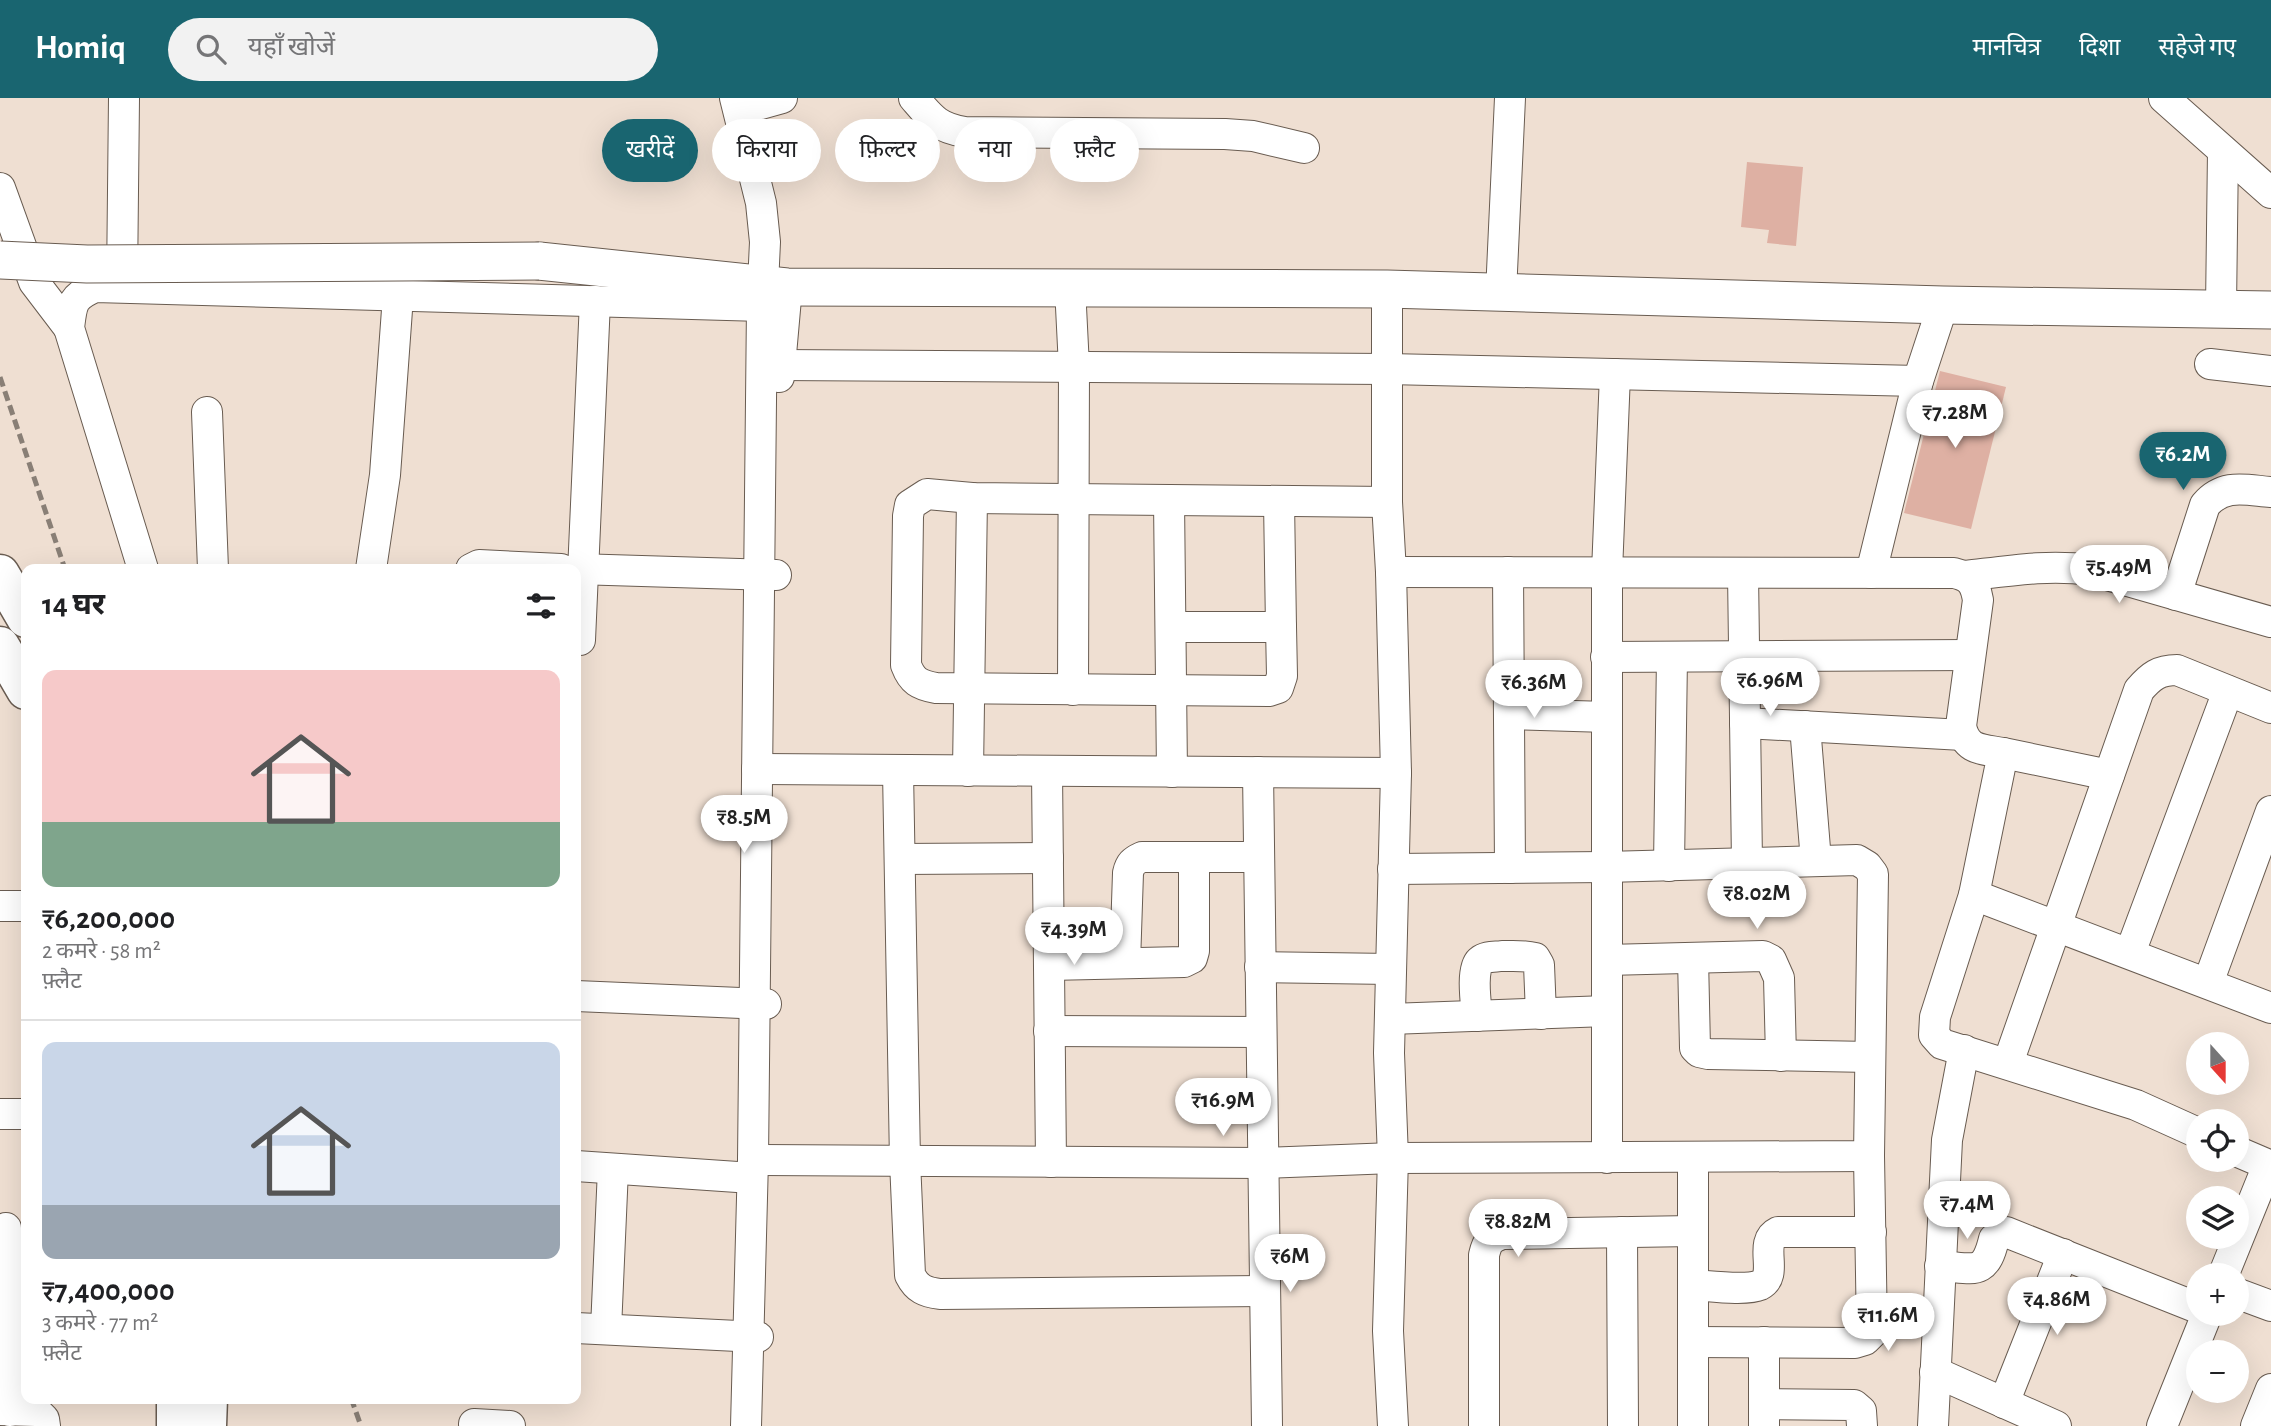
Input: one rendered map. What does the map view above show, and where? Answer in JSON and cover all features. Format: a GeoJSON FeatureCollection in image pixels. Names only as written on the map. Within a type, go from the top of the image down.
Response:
{"type":"FeatureCollection","features":[{"type":"Feature","properties":{"kind":"highway"},"geometry":{"type":"LineString","coordinates":[[0,574],[21,610]]}},
{"type":"Feature","properties":{"kind":"highway"},"geometry":{"type":"LineString","coordinates":[[0,646],[21,682]]}},
{"type":"Feature","properties":{"kind":"highway"},"geometry":{"type":"LineString","coordinates":[[176,1404],[176,1426]]}},
{"type":"Feature","properties":{"kind":"highway"},"geometry":{"type":"LineString","coordinates":[[208,1404],[208,1426]]}},
{"type":"Feature","properties":{"kind":"main road"},"geometry":{"type":"LineString","coordinates":[[0,260],[87,264],[539,261],[770,293],[1070,287],[1387,289],[1943,305],[2271,310]]}},
{"type":"Feature","properties":{"kind":"street"},"geometry":{"type":"LineString","coordinates":[[122,288],[124,98]]}},
{"type":"Feature","properties":{"kind":"street"},"geometry":{"type":"LineString","coordinates":[[767,575],[779,365],[761,203],[737,104],[782,98]]}},
{"type":"Feature","properties":{"kind":"street"},"geometry":{"type":"LineString","coordinates":[[914,98],[936,123],[950,130],[965,132],[1225,134],[1253,136],[1304,148]]}},
{"type":"Feature","properties":{"kind":"street"},"geometry":{"type":"LineString","coordinates":[[1501,293],[1510,98]]}},
{"type":"Feature","properties":{"kind":"street"},"geometry":{"type":"LineString","coordinates":[[2164,98],[2271,193]]}},
{"type":"Feature","properties":{"kind":"street"},"geometry":{"type":"LineString","coordinates":[[2221,308],[2223,151]]}},
{"type":"Feature","properties":{"kind":"street"},"geometry":{"type":"LineString","coordinates":[[0,188],[34,282],[69,328],[140,564]]}},
{"type":"Feature","properties":{"kind":"street"},"geometry":{"type":"LineString","coordinates":[[69,328],[71,308],[79,294],[95,287],[595,301],[770,293]]}},
{"type":"Feature","properties":{"kind":"street"},"geometry":{"type":"LineString","coordinates":[[1070,287],[1074,367],[1073,690]]}},
{"type":"Feature","properties":{"kind":"street"},"geometry":{"type":"LineString","coordinates":[[1387,289],[1387,502],[1395,772],[1390,1019],[1393,1158],[1388,1331],[1393,1426]]}},
{"type":"Feature","properties":{"kind":"street"},"geometry":{"type":"LineString","coordinates":[[746,1426],[753,1336],[757,1166],[770,293]]}},
{"type":"Feature","properties":{"kind":"street"},"geometry":{"type":"LineString","coordinates":[[372,564],[385,475],[398,296]]}},
{"type":"Feature","properties":{"kind":"street"},"geometry":{"type":"LineString","coordinates":[[573,564],[595,301]]}},
{"type":"Feature","properties":{"kind":"street"},"geometry":{"type":"LineString","coordinates":[[1871,573],[1918,381],[1943,305]]}},
{"type":"Feature","properties":{"kind":"street"},"geometry":{"type":"LineString","coordinates":[[2210,364],[2271,371]]}},
{"type":"Feature","properties":{"kind":"street"},"geometry":{"type":"LineString","coordinates":[[779,365],[1388,369],[1918,381]]}},
{"type":"Feature","properties":{"kind":"street"},"geometry":{"type":"LineString","coordinates":[[1607,1158],[1606,657],[1615,374]]}},
{"type":"Feature","properties":{"kind":"street"},"geometry":{"type":"LineString","coordinates":[[207,412],[213,564]]}},
{"type":"Feature","properties":{"kind":"street"},"geometry":{"type":"LineString","coordinates":[[2176,595],[2205,505],[2214,495],[2223,491],[2271,492]]}},
{"type":"Feature","properties":{"kind":"street"},"geometry":{"type":"LineString","coordinates":[[1279,501],[1282,676],[1278,688],[1269,691],[1171,691],[936,688],[920,685],[911,677],[906,665],[908,516],[910,505],[927,494],[972,498],[1387,502]]}},
{"type":"Feature","properties":{"kind":"street"},"geometry":{"type":"LineString","coordinates":[[968,771],[972,498]]}},
{"type":"Feature","properties":{"kind":"street"},"geometry":{"type":"LineString","coordinates":[[1169,500],[1172,772]]}},
{"type":"Feature","properties":{"kind":"street"},"geometry":{"type":"LineString","coordinates":[[1391,572],[1954,573],[1966,576],[2037,567],[2066,567],[2090,570],[2271,622]]}},
{"type":"Feature","properties":{"kind":"street"},"geometry":{"type":"LineString","coordinates":[[581,569],[767,575]]}},
{"type":"Feature","properties":{"kind":"street"},"geometry":{"type":"LineString","coordinates":[[1508,572],[1510,868]]}},
{"type":"Feature","properties":{"kind":"street"},"geometry":{"type":"LineString","coordinates":[[1743,573],[1747,863]]}},
{"type":"Feature","properties":{"kind":"street"},"geometry":{"type":"LineString","coordinates":[[1966,576],[1975,585],[1978,600],[1961,726],[1967,743],[1975,747],[2109,775]]}},
{"type":"Feature","properties":{"kind":"street"},"geometry":{"type":"LineString","coordinates":[[1171,627],[1281,627]]}},
{"type":"Feature","properties":{"kind":"street"},"geometry":{"type":"LineString","coordinates":[[1606,657],[1970,655]]}},
{"type":"Feature","properties":{"kind":"street"},"geometry":{"type":"LineString","coordinates":[[1669,866],[1672,657]]}},
{"type":"Feature","properties":{"kind":"street"},"geometry":{"type":"LineString","coordinates":[[2007,1063],[2139,690],[2148,679],[2162,670],[2177,670],[2271,708]]}},
{"type":"Feature","properties":{"kind":"street"},"geometry":{"type":"LineString","coordinates":[[2130,953],[2228,691]]}},
{"type":"Feature","properties":{"kind":"street"},"geometry":{"type":"LineString","coordinates":[[1509,713],[1606,717]]}},
{"type":"Feature","properties":{"kind":"street"},"geometry":{"type":"LineString","coordinates":[[1745,723],[1963,735]]}},
{"type":"Feature","properties":{"kind":"street"},"geometry":{"type":"LineString","coordinates":[[1805,726],[1815,861]]}},
{"type":"Feature","properties":{"kind":"street"},"geometry":{"type":"LineString","coordinates":[[2003,753],[1974,895],[1935,1017],[1934,1035],[1942,1044],[2136,1105],[2186,1128]]}},
{"type":"Feature","properties":{"kind":"street"},"geometry":{"type":"LineString","coordinates":[[764,769],[1395,772]]}},
{"type":"Feature","properties":{"kind":"street"},"geometry":{"type":"LineString","coordinates":[[898,771],[905,1161],[910,1275],[915,1286],[925,1292],[940,1294],[1264,1291]]}},
{"type":"Feature","properties":{"kind":"street"},"geometry":{"type":"LineString","coordinates":[[1047,772],[1051,1162]]}},
{"type":"Feature","properties":{"kind":"street"},"geometry":{"type":"LineString","coordinates":[[1258,772],[1267,1426]]}},
{"type":"Feature","properties":{"kind":"street"},"geometry":{"type":"LineString","coordinates":[[2208,984],[2271,811]]}},
{"type":"Feature","properties":{"kind":"street"},"geometry":{"type":"LineString","coordinates":[[1125,963],[1129,865],[1142,858],[1259,857]]}},
{"type":"Feature","properties":{"kind":"street"},"geometry":{"type":"LineString","coordinates":[[900,859],[1048,858]]}},
{"type":"Feature","properties":{"kind":"street"},"geometry":{"type":"LineString","coordinates":[[1049,965],[1184,962],[1192,958],[1194,858]]}},
{"type":"Feature","properties":{"kind":"street"},"geometry":{"type":"LineString","coordinates":[[1393,869],[1669,866],[1857,860],[1873,874],[1869,1156],[1872,1333],[1865,1340],[1855,1343],[1693,1342]]}},
{"type":"Feature","properties":{"kind":"street"},"geometry":{"type":"LineString","coordinates":[[1974,895],[2271,1008]]}},
{"type":"Feature","properties":{"kind":"street"},"geometry":{"type":"LineString","coordinates":[[0,906],[21,906]]}},
{"type":"Feature","properties":{"kind":"street"},"geometry":{"type":"LineString","coordinates":[[1477,1016],[1476,966],[1487,957],[1525,955],[1535,958],[1539,965],[1541,1014]]}},
{"type":"Feature","properties":{"kind":"street"},"geometry":{"type":"LineString","coordinates":[[1607,960],[1763,956],[1771,960],[1779,978],[1781,1056]]}},
{"type":"Feature","properties":{"kind":"street"},"geometry":{"type":"LineString","coordinates":[[1693,958],[1695,1048],[1699,1052],[1870,1057]]}},
{"type":"Feature","properties":{"kind":"street"},"geometry":{"type":"LineString","coordinates":[[1260,967],[1391,969]]}},
{"type":"Feature","properties":{"kind":"street"},"geometry":{"type":"LineString","coordinates":[[581,996],[760,1004]]}},
{"type":"Feature","properties":{"kind":"street"},"geometry":{"type":"LineString","coordinates":[[1390,1019],[1607,1012]]}},
{"type":"Feature","properties":{"kind":"street"},"geometry":{"type":"LineString","coordinates":[[1049,1031],[1261,1032]]}},
{"type":"Feature","properties":{"kind":"street"},"geometry":{"type":"LineString","coordinates":[[1933,1426],[1947,1140],[1964,1050]]}},
{"type":"Feature","properties":{"kind":"street"},"geometry":{"type":"LineString","coordinates":[[0,1114],[21,1114]]}},
{"type":"Feature","properties":{"kind":"street"},"geometry":{"type":"LineString","coordinates":[[581,1166],[613,1169],[905,1161],[1262,1163],[1393,1158],[1869,1156]]}},
{"type":"Feature","properties":{"kind":"street"},"geometry":{"type":"LineString","coordinates":[[1693,1157],[1693,1426]]}},
{"type":"Feature","properties":{"kind":"street"},"geometry":{"type":"LineString","coordinates":[[2228,1263],[2269,1166],[2249,1157]]}},
{"type":"Feature","properties":{"kind":"street"},"geometry":{"type":"LineString","coordinates":[[606,1329],[613,1169]]}},
{"type":"Feature","properties":{"kind":"street"},"geometry":{"type":"LineString","coordinates":[[6,1228],[5,1410],[36,1411],[44,1419],[46,1426]]}},
{"type":"Feature","properties":{"kind":"street"},"geometry":{"type":"LineString","coordinates":[[1484,1426],[1484,1255],[1487,1243],[1492,1237],[1503,1234],[1693,1231]]}},
{"type":"Feature","properties":{"kind":"street"},"geometry":{"type":"LineString","coordinates":[[1622,1232],[1623,1426]]}},
{"type":"Feature","properties":{"kind":"street"},"geometry":{"type":"LineString","coordinates":[[1693,1285],[1751,1287],[1761,1284],[1766,1280],[1768,1272],[1768,1240],[1777,1232],[1871,1232]]}},
{"type":"Feature","properties":{"kind":"street"},"geometry":{"type":"LineString","coordinates":[[1940,1266],[1980,1267],[1987,1262],[1994,1239],[2007,1232],[2186,1303]]}},
{"type":"Feature","properties":{"kind":"street"},"geometry":{"type":"LineString","coordinates":[[2004,1403],[2063,1254]]}},
{"type":"Feature","properties":{"kind":"street"},"geometry":{"type":"LineString","coordinates":[[2249,1298],[2271,1306]]}},
{"type":"Feature","properties":{"kind":"street"},"geometry":{"type":"LineString","coordinates":[[2162,1426],[2202,1326]]}},
{"type":"Feature","properties":{"kind":"street"},"geometry":{"type":"LineString","coordinates":[[581,1328],[753,1336]]}},
{"type":"Feature","properties":{"kind":"street"},"geometry":{"type":"LineString","coordinates":[[753,1336],[756,1426]]}},
{"type":"Feature","properties":{"kind":"street"},"geometry":{"type":"LineString","coordinates":[[1764,1342],[1764,1415],[1854,1405],[1861,1411],[1863,1426]]}},
{"type":"Feature","properties":{"kind":"street"},"geometry":{"type":"LineString","coordinates":[[1935,1372],[2056,1426]]}},
{"type":"Feature","properties":{"kind":"street"},"geometry":{"type":"LineString","coordinates":[[2256,1426],[2271,1389]]}},
{"type":"Feature","properties":{"kind":"street"},"geometry":{"type":"LineString","coordinates":[[474,1424],[510,1426]]}},
{"type":"Feature","properties":{"kind":"building"},"geometry":{"type":"Polygon","coordinates":[[[1747,162],[1803,167],[1796,246],[1767,243],[1769,230],[1741,227],[1747,162]]]}},
{"type":"Feature","properties":{"kind":"building"},"geometry":{"type":"Polygon","coordinates":[[[1940,371],[2006,387],[1971,529],[1904,513],[1940,371]]]}},
{"type":"Feature","properties":{"kind":"railway"},"geometry":{"type":"LineString","coordinates":[[0,377],[63,564]]}},
{"type":"Feature","properties":{"kind":"railway"},"geometry":{"type":"LineString","coordinates":[[353,1404],[361,1426]]}}]}
